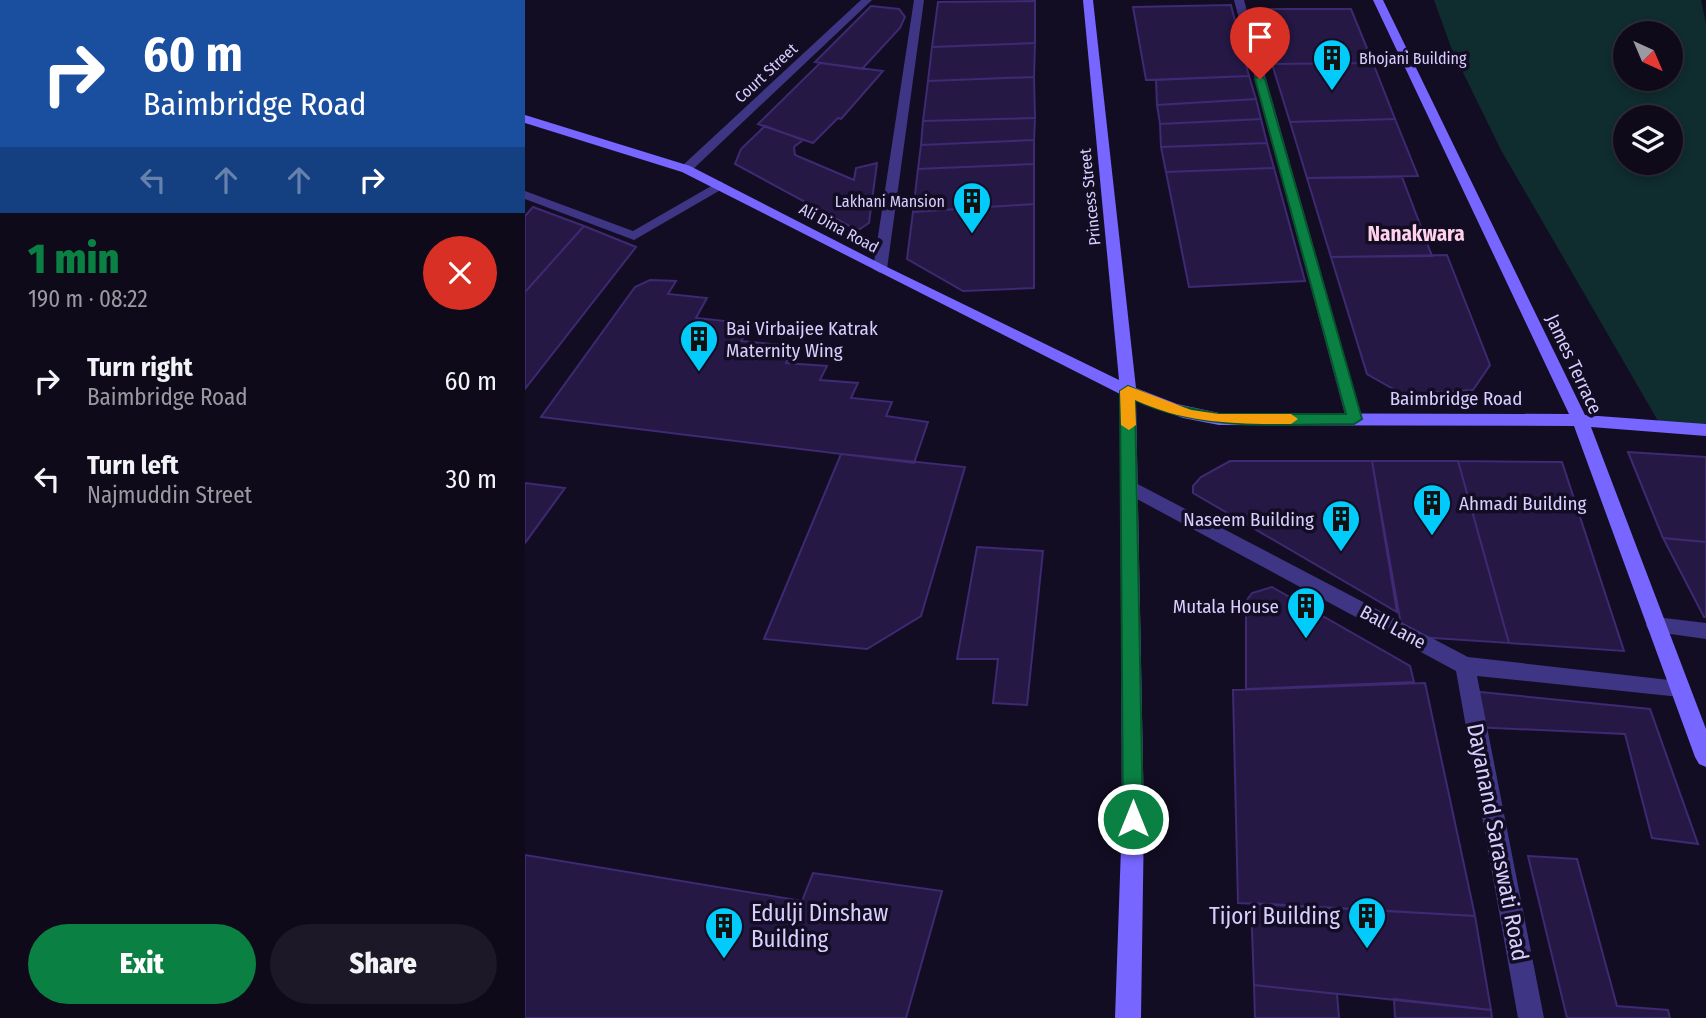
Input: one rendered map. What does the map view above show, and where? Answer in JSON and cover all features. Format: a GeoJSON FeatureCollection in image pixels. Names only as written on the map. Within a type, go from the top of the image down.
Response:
{"type":"FeatureCollection","features":[{"type":"Feature","properties":{"kind":"street","name":"Court Street"},"geometry":{"type":"LineString","coordinates":[[686,169],[867,0]]}},
{"type":"Feature","properties":{"kind":"street"},"geometry":{"type":"LineString","coordinates":[[880,269],[919,0]]}},
{"type":"Feature","properties":{"kind":"street","name":"Princess Street"},"geometry":{"type":"LineString","coordinates":[[1088,0],[1128,391],[1133,819],[1128,1018]]}},
{"type":"Feature","properties":{"kind":"street"},"geometry":{"type":"LineString","coordinates":[[1238,0],[1354,419]]}},
{"type":"Feature","properties":{"kind":"street","name":"James Terrace"},"geometry":{"type":"LineString","coordinates":[[1378,0],[1580,420],[1706,757]]}},
{"type":"Feature","properties":{"kind":"street","name":"Ali Dina Road"},"geometry":{"type":"LineString","coordinates":[[525,119],[686,169],[880,269],[1128,391]]}},
{"type":"Feature","properties":{"kind":"street"},"geometry":{"type":"LineString","coordinates":[[525,195],[635,236],[720,186]]}},
{"type":"Feature","properties":{"kind":"street","name":"Baimbridge Road"},"geometry":{"type":"LineString","coordinates":[[1128,391],[1165,408],[1219,419],[1580,420],[1706,430]]}},
{"type":"Feature","properties":{"kind":"street","name":"Ball Lane"},"geometry":{"type":"LineString","coordinates":[[1130,487],[1465,666],[1680,688]]}},
{"type":"Feature","properties":{"kind":"street"},"geometry":{"type":"LineString","coordinates":[[1655,625],[1706,631]]}},
{"type":"Feature","properties":{"kind":"street","name":"Dayanand Saraswati Road"},"geometry":{"type":"LineString","coordinates":[[1465,666],[1531,1018]]}},
{"type":"Feature","properties":{"kind":"green space"},"geometry":{"type":"Polygon","coordinates":[[[1434,0],[1701,0],[1706,24],[1706,430],[1661,426],[1501,150],[1452,50],[1434,0]]]}},
{"type":"Feature","properties":{"kind":"building"},"geometry":{"type":"Polygon","coordinates":[[[1035,1],[1035,43],[932,47],[938,2],[1035,1]]]}},
{"type":"Feature","properties":{"kind":"building"},"geometry":{"type":"Polygon","coordinates":[[[1231,5],[1249,76],[1146,80],[1133,7],[1231,5]]]}},
{"type":"Feature","properties":{"kind":"building"},"geometry":{"type":"Polygon","coordinates":[[[871,6],[899,9],[905,17],[900,28],[862,69],[815,62],[871,6]]]}},
{"type":"Feature","properties":{"kind":"building"},"geometry":{"type":"Polygon","coordinates":[[[1255,9],[1351,9],[1373,63],[1272,64],[1255,9]]]}},
{"type":"Feature","properties":{"kind":"building"},"geometry":{"type":"Polygon","coordinates":[[[1035,43],[1034,77],[928,81],[932,47],[1035,43]]]}},
{"type":"Feature","properties":{"kind":"building"},"geometry":{"type":"Polygon","coordinates":[[[820,63],[883,71],[841,119],[838,118],[813,143],[758,124],[820,63]]]}},
{"type":"Feature","properties":{"kind":"building","name":"Bhojani Building"},"geometry":{"type":"Polygon","coordinates":[[[1373,63],[1395,119],[1290,122],[1272,64],[1373,63]]]}},
{"type":"Feature","properties":{"kind":"building"},"geometry":{"type":"Polygon","coordinates":[[[1249,76],[1256,99],[1157,105],[1156,80],[1249,76]]]}},
{"type":"Feature","properties":{"kind":"building"},"geometry":{"type":"Polygon","coordinates":[[[1034,77],[1035,118],[923,121],[928,81],[1034,77]]]}},
{"type":"Feature","properties":{"kind":"building"},"geometry":{"type":"Polygon","coordinates":[[[1256,99],[1261,119],[1160,124],[1157,105],[1256,99]]]}},
{"type":"Feature","properties":{"kind":"building"},"geometry":{"type":"Polygon","coordinates":[[[1035,118],[1034,140],[921,145],[923,121],[1035,118]]]}},
{"type":"Feature","properties":{"kind":"building"},"geometry":{"type":"Polygon","coordinates":[[[1261,119],[1267,143],[1161,147],[1160,124],[1261,119]]]}},
{"type":"Feature","properties":{"kind":"building"},"geometry":{"type":"Polygon","coordinates":[[[1395,119],[1418,176],[1307,178],[1290,122],[1395,119]]]}},
{"type":"Feature","properties":{"kind":"building"},"geometry":{"type":"Polygon","coordinates":[[[765,126],[803,140],[794,147],[795,155],[854,180],[856,168],[877,163],[869,223],[860,229],[853,228],[735,164],[741,149],[765,126]]]}},
{"type":"Feature","properties":{"kind":"building"},"geometry":{"type":"Polygon","coordinates":[[[1034,140],[1034,164],[918,169],[921,145],[1034,140]]]}},
{"type":"Feature","properties":{"kind":"building"},"geometry":{"type":"Polygon","coordinates":[[[1267,143],[1274,168],[1166,172],[1161,147],[1267,143]]]}},
{"type":"Feature","properties":{"kind":"building"},"geometry":{"type":"Polygon","coordinates":[[[1034,164],[1034,204],[913,212],[918,169],[1034,164]]]}},
{"type":"Feature","properties":{"kind":"building"},"geometry":{"type":"Polygon","coordinates":[[[1274,168],[1305,281],[1189,287],[1166,172],[1274,168]]]}},
{"type":"Feature","properties":{"kind":"building"},"geometry":{"type":"Polygon","coordinates":[[[1402,177],[1432,256],[1331,257],[1307,178],[1402,177]]]}},
{"type":"Feature","properties":{"kind":"building","name":"Lakhani Mansion"},"geometry":{"type":"Polygon","coordinates":[[[1034,204],[1034,288],[963,291],[907,259],[913,212],[1034,204]]]}},
{"type":"Feature","properties":{"kind":"building"},"geometry":{"type":"Polygon","coordinates":[[[533,207],[584,226],[525,292],[525,216],[533,207]]]}},
{"type":"Feature","properties":{"kind":"building"},"geometry":{"type":"Polygon","coordinates":[[[584,226],[636,247],[525,389],[525,292],[584,226]]]}},
{"type":"Feature","properties":{"kind":"building"},"geometry":{"type":"Polygon","coordinates":[[[1447,255],[1490,365],[1473,390],[1402,394],[1367,374],[1331,257],[1447,255]]]}},
{"type":"Feature","properties":{"kind":"building","name":"Bai Virbaijee Katrak Maternity Wing"},"geometry":{"type":"Polygon","coordinates":[[[650,280],[676,281],[668,294],[707,298],[696,318],[753,324],[741,341],[793,346],[786,363],[827,366],[820,380],[858,383],[851,398],[892,402],[886,416],[928,422],[914,463],[541,417],[635,287],[650,280]]]}},
{"type":"Feature","properties":{"kind":"building"},"geometry":{"type":"Polygon","coordinates":[[[1628,452],[1706,457],[1706,542],[1663,538],[1628,452]]]}},
{"type":"Feature","properties":{"kind":"building"},"geometry":{"type":"Polygon","coordinates":[[[841,454],[965,467],[921,616],[867,649],[764,639],[841,454]]]}},
{"type":"Feature","properties":{"kind":"building","name":"Naseem Building"},"geometry":{"type":"Polygon","coordinates":[[[1230,461],[1372,461],[1397,612],[1193,493],[1193,486],[1201,477],[1230,461]]]}},
{"type":"Feature","properties":{"kind":"building","name":"Ahmadi Building"},"geometry":{"type":"Polygon","coordinates":[[[1372,461],[1458,461],[1509,643],[1403,636],[1372,461]]]}},
{"type":"Feature","properties":{"kind":"building"},"geometry":{"type":"Polygon","coordinates":[[[1458,461],[1562,462],[1624,651],[1509,643],[1458,461]]]}},
{"type":"Feature","properties":{"kind":"building"},"geometry":{"type":"Polygon","coordinates":[[[525,483],[565,488],[525,543],[525,483]]]}},
{"type":"Feature","properties":{"kind":"building"},"geometry":{"type":"Polygon","coordinates":[[[1663,538],[1706,542],[1706,617],[1704,617],[1663,538]]]}},
{"type":"Feature","properties":{"kind":"building"},"geometry":{"type":"Polygon","coordinates":[[[977,547],[1043,551],[1027,705],[993,703],[998,659],[957,659],[977,547]]]}},
{"type":"Feature","properties":{"kind":"building","name":"Mutala House"},"geometry":{"type":"Polygon","coordinates":[[[1272,587],[1410,666],[1414,682],[1246,689],[1246,601],[1252,593],[1272,587]]]}},
{"type":"Feature","properties":{"kind":"building"},"geometry":{"type":"Polygon","coordinates":[[[1425,683],[1475,916],[1238,903],[1233,690],[1425,683]]]}},
{"type":"Feature","properties":{"kind":"building"},"geometry":{"type":"Polygon","coordinates":[[[1470,691],[1650,709],[1698,844],[1652,838],[1625,734],[1473,727],[1470,691]]]}},
{"type":"Feature","properties":{"kind":"building","name":"Edulji Dinshaw Building"},"geometry":{"type":"Polygon","coordinates":[[[525,855],[802,901],[813,873],[942,891],[906,1018],[525,1018],[525,855]]]}},
{"type":"Feature","properties":{"kind":"building"},"geometry":{"type":"Polygon","coordinates":[[[1528,856],[1577,859],[1617,1006],[1668,1010],[1670,1018],[1567,1018],[1528,856]]]}},
{"type":"Feature","properties":{"kind":"building","name":"Tijori Building"},"geometry":{"type":"Polygon","coordinates":[[[1251,903],[1475,916],[1491,1010],[1254,985],[1251,903]]]}},
{"type":"Feature","properties":{"kind":"building"},"geometry":{"type":"Polygon","coordinates":[[[1254,985],[1337,994],[1339,1018],[1255,1018],[1254,985]]]}},
{"type":"Feature","properties":{"kind":"building"},"geometry":{"type":"Polygon","coordinates":[[[1394,999],[1491,1010],[1492,1018],[1395,1018],[1394,999]]]}},
{"type":"Feature","properties":{"kind":"slow traffic"},"geometry":{"type":"LineString","coordinates":[[1129,425],[1128,391],[1165,408],[1191,415],[1219,419],[1291,419]]}},
{"type":"Feature","properties":{"kind":"place","name":"Bhojani Building"},"geometry":{"type":"Point","coordinates":[1332,92]}},
{"type":"Feature","properties":{"kind":"place","name":"Lakhani Mansion"},"geometry":{"type":"Point","coordinates":[972,235]}},
{"type":"Feature","properties":{"kind":"place","name":"Bai Virbaijee Katrak Maternity Wing"},"geometry":{"type":"Point","coordinates":[699,373]}},
{"type":"Feature","properties":{"kind":"place","name":"Ahmadi Building"},"geometry":{"type":"Point","coordinates":[1432,537]}},
{"type":"Feature","properties":{"kind":"place","name":"Naseem Building"},"geometry":{"type":"Point","coordinates":[1341,553]}},
{"type":"Feature","properties":{"kind":"place","name":"Mutala House"},"geometry":{"type":"Point","coordinates":[1306,640]}},
{"type":"Feature","properties":{"kind":"place","name":"Tijori Building"},"geometry":{"type":"Point","coordinates":[1367,950]}},
{"type":"Feature","properties":{"kind":"place","name":"Edulji Dinshaw Building"},"geometry":{"type":"Point","coordinates":[724,960]}},
{"type":"Feature","properties":{"kind":"district","name":"Nanakwara"},"geometry":{"type":"Point","coordinates":[1416,234]}},
{"type":"Feature","properties":{"kind":"route"},"geometry":{"type":"LineString","coordinates":[[1133,819],[1128,391],[1165,408],[1219,419],[1354,419],[1260,79]]}}]}
